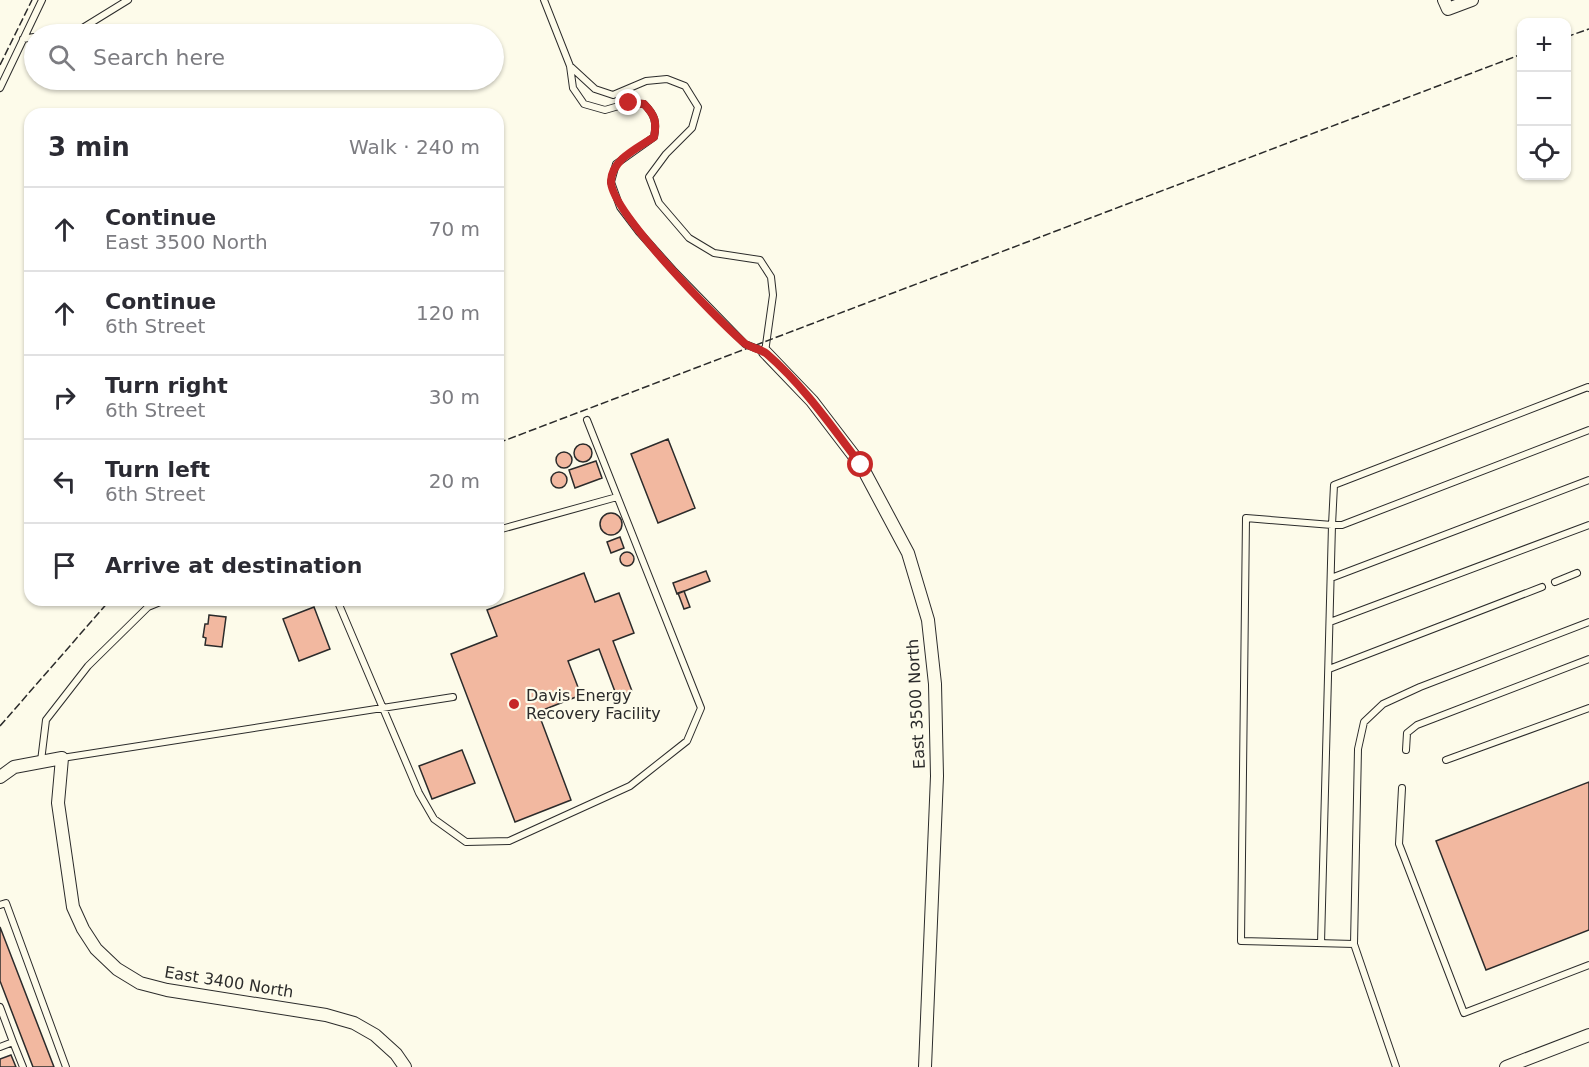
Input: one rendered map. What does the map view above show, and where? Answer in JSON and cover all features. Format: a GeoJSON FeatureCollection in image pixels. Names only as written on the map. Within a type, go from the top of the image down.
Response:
{"type":"FeatureCollection","features":[{"type":"Feature","properties":{"kind":"street"},"geometry":{"type":"LineString","coordinates":[[1446,5],[1472,0]]}},
{"type":"Feature","properties":{"kind":"street","name":"East 3500 North"},"geometry":{"type":"LineString","coordinates":[[765,352],[812,401],[861,465],[908,553],[928,620],[935,684],[937,776],[925,1067]]}},
{"type":"Feature","properties":{"kind":"street"},"geometry":{"type":"LineString","coordinates":[[0,777],[14,767],[62,758]]}},
{"type":"Feature","properties":{"kind":"street","name":"East 3400 North"},"geometry":{"type":"LineString","coordinates":[[62,758],[58,804],[73,907],[96,949],[117,969],[140,982],[166,990],[326,1015],[354,1023],[375,1035],[396,1054],[405,1067]]}},
{"type":"Feature","properties":{"kind":"street"},"geometry":{"type":"LineString","coordinates":[[1506,1067],[1589,1035]]}},
{"type":"Feature","properties":{"kind":"lane"},"geometry":{"type":"LineString","coordinates":[[30,24],[42,0]]}},
{"type":"Feature","properties":{"kind":"lane"},"geometry":{"type":"LineString","coordinates":[[89,24],[128,0]]}},
{"type":"Feature","properties":{"kind":"lane"},"geometry":{"type":"LineString","coordinates":[[544,0],[570,66],[573,88],[584,104],[605,110],[629,103],[644,104],[653,113],[657,124],[654,137],[616,164],[611,182],[620,207],[673,270],[745,344],[765,352],[773,295],[771,277],[760,260],[714,253],[689,238],[659,203],[649,177],[666,154],[692,128],[698,107],[685,86],[667,80],[646,81],[613,95],[595,89],[570,66]]}},
{"type":"Feature","properties":{"kind":"lane"},"geometry":{"type":"LineString","coordinates":[[0,88],[23,39]]}},
{"type":"Feature","properties":{"kind":"lane"},"geometry":{"type":"LineString","coordinates":[[1321,943],[1334,485],[1589,388]]}},
{"type":"Feature","properties":{"kind":"lane"},"geometry":{"type":"LineString","coordinates":[[340,606],[419,793],[434,819],[466,842],[509,841],[630,786],[687,741],[701,708],[588,420]]}},
{"type":"Feature","properties":{"kind":"lane"},"geometry":{"type":"LineString","coordinates":[[1354,944],[1240,941],[1246,518],[1342,525],[1589,430]]}},
{"type":"Feature","properties":{"kind":"lane"},"geometry":{"type":"LineString","coordinates":[[1331,578],[1589,480]]}},
{"type":"Feature","properties":{"kind":"lane"},"geometry":{"type":"LineString","coordinates":[[504,528],[617,497]]}},
{"type":"Feature","properties":{"kind":"lane"},"geometry":{"type":"LineString","coordinates":[[1330,622],[1589,525]]}},
{"type":"Feature","properties":{"kind":"lane"},"geometry":{"type":"LineString","coordinates":[[1555,582],[1577,573]]}},
{"type":"Feature","properties":{"kind":"lane"},"geometry":{"type":"LineString","coordinates":[[1329,669],[1542,587]]}},
{"type":"Feature","properties":{"kind":"lane"},"geometry":{"type":"LineString","coordinates":[[41,763],[46,720],[88,666],[150,606]]}},
{"type":"Feature","properties":{"kind":"lane"},"geometry":{"type":"LineString","coordinates":[[1396,1067],[1354,944],[1358,750],[1364,722],[1383,704],[1420,687],[1589,622]]}},
{"type":"Feature","properties":{"kind":"lane"},"geometry":{"type":"LineString","coordinates":[[1406,750],[1407,733],[1417,725],[1589,659]]}},
{"type":"Feature","properties":{"kind":"lane"},"geometry":{"type":"LineString","coordinates":[[62,758],[453,698]]}},
{"type":"Feature","properties":{"kind":"lane"},"geometry":{"type":"LineString","coordinates":[[1446,760],[1589,708]]}},
{"type":"Feature","properties":{"kind":"lane"},"geometry":{"type":"LineString","coordinates":[[1402,788],[1399,844],[1464,1013],[1589,965]]}},
{"type":"Feature","properties":{"kind":"lane"},"geometry":{"type":"LineString","coordinates":[[0,905],[6,903],[66,1067]]}},
{"type":"Feature","properties":{"kind":"lane"},"geometry":{"type":"LineString","coordinates":[[0,1007],[24,1067]]}},
{"type":"Feature","properties":{"kind":"lane"},"geometry":{"type":"LineString","coordinates":[[0,1047],[13,1042]]}},
{"type":"Feature","properties":{"kind":"building"},"geometry":{"type":"Polygon","coordinates":[[[668,439],[695,508],[658,523],[631,454],[668,439]]]}},
{"type":"Feature","properties":{"kind":"building"},"geometry":{"type":"Polygon","coordinates":[[[579,444],[587,444],[592,449],[590,460],[579,462],[574,457],[574,449],[579,444]]]}},
{"type":"Feature","properties":{"kind":"building"},"geometry":{"type":"Polygon","coordinates":[[[561,452],[567,452],[572,460],[570,466],[561,468],[556,463],[556,457],[561,452]]]}},
{"type":"Feature","properties":{"kind":"building"},"geometry":{"type":"Polygon","coordinates":[[[596,461],[602,478],[575,488],[569,470],[596,461]]]}},
{"type":"Feature","properties":{"kind":"building"},"geometry":{"type":"Polygon","coordinates":[[[559,472],[567,480],[559,488],[551,480],[559,472]]]}},
{"type":"Feature","properties":{"kind":"building"},"geometry":{"type":"Polygon","coordinates":[[[611,513],[619,516],[622,524],[619,532],[611,535],[603,532],[600,524],[603,516],[611,513]]]}},
{"type":"Feature","properties":{"kind":"building"},"geometry":{"type":"Polygon","coordinates":[[[620,537],[624,548],[611,553],[607,542],[620,537]]]}},
{"type":"Feature","properties":{"kind":"building"},"geometry":{"type":"Polygon","coordinates":[[[627,552],[632,554],[634,559],[632,564],[627,566],[622,564],[620,559],[622,554],[627,552]]]}},
{"type":"Feature","properties":{"kind":"building"},"geometry":{"type":"Polygon","coordinates":[[[706,571],[710,581],[677,594],[673,583],[706,571]]]}},
{"type":"Feature","properties":{"kind":"building","name":"Davis Energy Recovery Facility"},"geometry":{"type":"Polygon","coordinates":[[[584,573],[595,602],[619,593],[634,633],[613,641],[632,691],[617,697],[599,649],[568,661],[581,695],[538,712],[571,800],[515,822],[451,654],[497,636],[487,610],[504,606],[504,604],[584,573]]]}},
{"type":"Feature","properties":{"kind":"building"},"geometry":{"type":"Polygon","coordinates":[[[684,591],[690,607],[684,609],[678,593],[684,591]]]}},
{"type":"Feature","properties":{"kind":"building"},"geometry":{"type":"Polygon","coordinates":[[[314,607],[330,649],[299,661],[283,619],[314,607]]]}},
{"type":"Feature","properties":{"kind":"building"},"geometry":{"type":"Polygon","coordinates":[[[209,615],[226,617],[222,647],[205,645],[206,638],[203,637],[209,615]]]}},
{"type":"Feature","properties":{"kind":"building"},"geometry":{"type":"Polygon","coordinates":[[[462,750],[475,783],[432,799],[419,766],[462,750]]]}},
{"type":"Feature","properties":{"kind":"building"},"geometry":{"type":"Polygon","coordinates":[[[1589,782],[1589,930],[1486,970],[1436,841],[1589,782]]]}},
{"type":"Feature","properties":{"kind":"building"},"geometry":{"type":"Polygon","coordinates":[[[0,927],[54,1067],[33,1067],[0,981],[0,927]]]}},
{"type":"Feature","properties":{"kind":"building"},"geometry":{"type":"Polygon","coordinates":[[[11,1055],[16,1067],[0,1067],[0,1059],[11,1055]]]}},
{"type":"Feature","properties":{"kind":"fence"},"geometry":{"type":"LineString","coordinates":[[0,65],[32,0]]}},
{"type":"Feature","properties":{"kind":"fence"},"geometry":{"type":"LineString","coordinates":[[1571,35],[1589,29]]}},
{"type":"Feature","properties":{"kind":"fence"},"geometry":{"type":"LineString","coordinates":[[504,441],[1517,56]]}},
{"type":"Feature","properties":{"kind":"fence"},"geometry":{"type":"LineString","coordinates":[[0,726],[105,606]]}},
{"type":"Feature","properties":{"kind":"place","name":"Davis Energy Recovery Facility"},"geometry":{"type":"Point","coordinates":[514,704]}},
{"type":"Feature","properties":{"kind":"route"},"geometry":{"type":"LineString","coordinates":[[629,103],[644,104],[653,113],[657,124],[654,137],[616,164],[611,182],[620,207],[673,270],[745,344],[765,352],[812,401],[861,465]]}}]}
